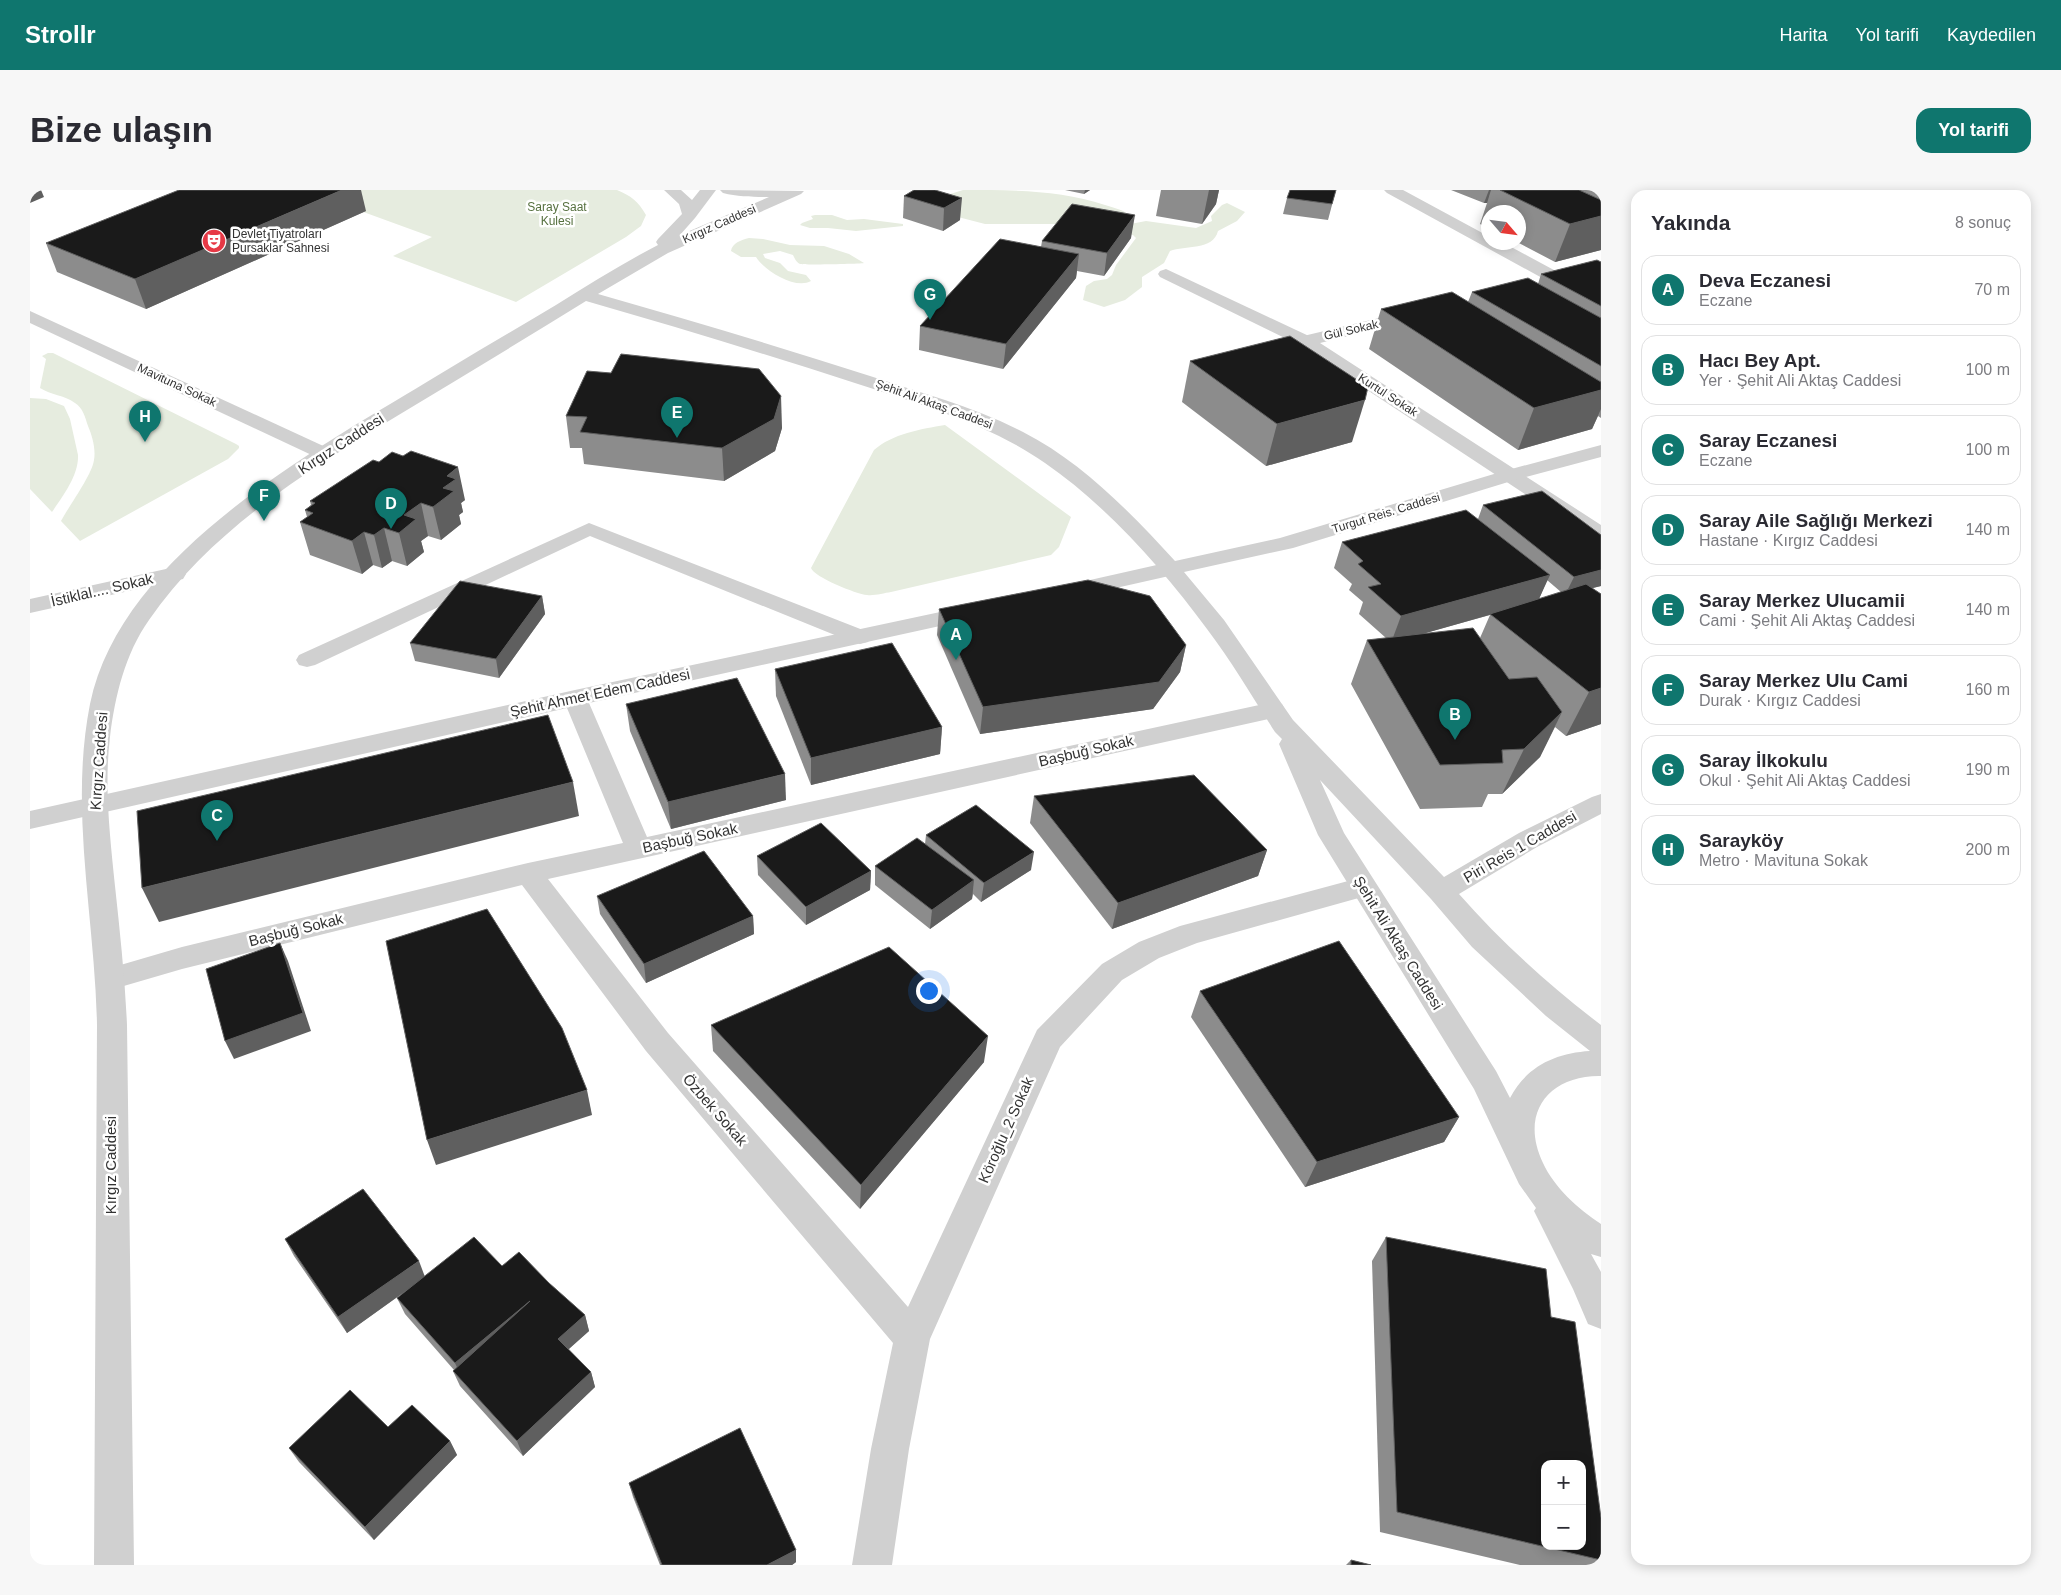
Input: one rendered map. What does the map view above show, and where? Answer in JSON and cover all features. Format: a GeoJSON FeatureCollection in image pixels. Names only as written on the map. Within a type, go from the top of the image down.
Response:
{"type":"FeatureCollection","features":[{"type":"Feature","properties":{"kind":"street"},"geometry":{"type":"LineString","coordinates":[[672,190],[686,202],[690,215]]}},
{"type":"Feature","properties":{"kind":"street","name":"Kırgız Caddesi"},"geometry":{"type":"LineString","coordinates":[[643,259],[676,232],[708,190]]}},
{"type":"Feature","properties":{"kind":"street"},"geometry":{"type":"LineString","coordinates":[[728,190],[752,193],[797,190]]}},
{"type":"Feature","properties":{"kind":"street","name":"Kırgız Caddesi"},"geometry":{"type":"LineString","coordinates":[[114,1565],[110,979],[95,804],[98,738],[103,704],[115,662],[129,634],[156,593],[194,552],[233,520],[325,454],[643,259],[708,228],[797,190]]}},
{"type":"Feature","properties":{"kind":"street"},"geometry":{"type":"LineString","coordinates":[[1392,190],[1481,238]]}},
{"type":"Feature","properties":{"kind":"street"},"geometry":{"type":"LineString","coordinates":[[1507,250],[1568,278],[1540,285]]}},
{"type":"Feature","properties":{"kind":"street","name":"Şehit Ali Aktaş Caddesi"},"geometry":{"type":"LineString","coordinates":[[584,295],[828,366],[954,409],[1016,436],[1053,459],[1090,488],[1131,526],[1216,625],[1279,718],[1482,939],[1557,1008],[1601,1042]]}},
{"type":"Feature","properties":{"kind":"street","name":"Gül Sokak"},"geometry":{"type":"LineString","coordinates":[[1306,341],[1428,312]]}},
{"type":"Feature","properties":{"kind":"street","name":"Mavituna Sokak"},"geometry":{"type":"LineString","coordinates":[[30,316],[325,454]]}},
{"type":"Feature","properties":{"kind":"street","name":"Kurtul Sokak"},"geometry":{"type":"LineString","coordinates":[[1306,341],[1601,534]]}},
{"type":"Feature","properties":{"kind":"street","name":"Turgut Reis. Caddesi"},"geometry":{"type":"LineString","coordinates":[[1170,570],[1285,543],[1511,475],[1601,451]]}},
{"type":"Feature","properties":{"kind":"street"},"geometry":{"type":"LineString","coordinates":[[1044,597],[1170,570]]}},
{"type":"Feature","properties":{"kind":"street","name":"İstiklal.... Sokak"},"geometry":{"type":"LineString","coordinates":[[30,606],[175,574]]}},
{"type":"Feature","properties":{"kind":"street","name":"Şehit Ahmet Edem Caddesi"},"geometry":{"type":"LineString","coordinates":[[30,820],[574,698],[996,608]]}},
{"type":"Feature","properties":{"kind":"street"},"geometry":{"type":"LineString","coordinates":[[574,698],[639,849]]}},
{"type":"Feature","properties":{"kind":"street","name":"Şehit Ali Aktaş Caddesi"},"geometry":{"type":"LineString","coordinates":[[1279,718],[1331,835],[1485,1080],[1587,1280],[1601,1312]]}},
{"type":"Feature","properties":{"kind":"street","name":"Başbuğ Sokak"},"geometry":{"type":"LineString","coordinates":[[110,979],[182,958],[528,873],[1279,718]]}},
{"type":"Feature","properties":{"kind":"street","name":"Piri Reis 1 Caddesi"},"geometry":{"type":"LineString","coordinates":[[1440,892],[1528,840],[1601,803]]}},
{"type":"Feature","properties":{"kind":"street","name":"Özbek Sokak"},"geometry":{"type":"LineString","coordinates":[[528,873],[656,1042],[912,1338]]}},
{"type":"Feature","properties":{"kind":"street","name":"Köroğlu_2 Sokak"},"geometry":{"type":"LineString","coordinates":[[872,1565],[890,1449],[912,1338],[1048,1039],[1087,996],[1112,972],[1149,950],[1190,934],[1363,887]]}},
{"type":"Feature","properties":{"kind":"street","name":"Şehit Ali Aktaş Caddesi"},"geometry":{"type":"LineString","coordinates":[[1601,1063],[1587,1063],[1555,1071],[1535,1085],[1522,1104],[1518,1128],[1529,1169],[1558,1210],[1587,1234],[1601,1242]]}},
{"type":"Feature","properties":{"kind":"lane","name":"Kurtul Sokak"},"geometry":{"type":"LineString","coordinates":[[1166,274],[1306,341]]}},
{"type":"Feature","properties":{"kind":"lane"},"geometry":{"type":"LineString","coordinates":[[308,660],[589,529],[860,637]]}},
{"type":"Feature","properties":{"kind":"green space","name":"Saray Saat Kulesi"},"geometry":{"type":"Polygon","coordinates":[[[303,190],[617,190],[634,200],[646,215],[641,226],[626,237],[516,302],[393,256],[432,237],[303,190]]]}},
{"type":"Feature","properties":{"kind":"green space"},"geometry":{"type":"Polygon","coordinates":[[[963,190],[1017,191],[1071,196],[1118,209],[1129,215],[1072,224],[985,224],[958,217],[944,196],[963,190]]]}},
{"type":"Feature","properties":{"kind":"green space"},"geometry":{"type":"Polygon","coordinates":[[[1227,203],[1245,212],[1237,221],[1218,231],[1215,237],[1205,245],[1170,251],[1164,263],[1142,277],[1142,287],[1125,300],[1104,307],[1083,300],[1086,286],[1094,281],[1107,279],[1112,275],[1116,265],[1136,238],[1133,235],[1119,233],[1120,226],[1146,221],[1196,228],[1212,221],[1211,216],[1222,205],[1227,203]]]}},
{"type":"Feature","properties":{"kind":"green space"},"geometry":{"type":"Polygon","coordinates":[[[832,215],[847,220],[864,219],[903,224],[903,226],[856,231],[810,228],[800,225],[813,219],[811,216],[832,215]]]}},
{"type":"Feature","properties":{"kind":"green space"},"geometry":{"type":"Polygon","coordinates":[[[749,238],[790,245],[824,246],[849,254],[864,263],[800,264],[793,255],[780,251],[763,254],[765,258],[780,263],[788,271],[806,275],[811,281],[797,283],[773,273],[756,257],[741,257],[731,251],[735,244],[749,238]]]}},
{"type":"Feature","properties":{"kind":"green space"},"geometry":{"type":"Polygon","coordinates":[[[53,353],[236,444],[239,448],[228,459],[80,541],[61,521],[89,474],[94,460],[94,447],[85,416],[80,407],[71,400],[40,388],[46,359],[42,356],[53,353]]]}},
{"type":"Feature","properties":{"kind":"green space"},"geometry":{"type":"Polygon","coordinates":[[[30,398],[46,399],[64,406],[70,419],[78,455],[78,463],[73,478],[52,512],[30,489],[30,398]]]}},
{"type":"Feature","properties":{"kind":"green space"},"geometry":{"type":"Polygon","coordinates":[[[945,425],[1071,517],[1059,547],[1051,555],[873,595],[862,594],[845,588],[814,572],[811,568],[874,450],[881,444],[898,436],[917,430],[945,425]]]}},
{"type":"Feature","properties":{"kind":"building"},"geometry":{"type":"Polygon","coordinates":[[[179,190],[342,190],[135,279],[46,243],[179,190]]]}},
{"type":"Feature","properties":{"kind":"building"},"geometry":{"type":"Polygon","coordinates":[[[914,190],[935,190],[962,198],[944,208],[904,196],[914,190]]]}},
{"type":"Feature","properties":{"kind":"building"},"geometry":{"type":"Polygon","coordinates":[[[1290,190],[1336,190],[1332,204],[1287,198],[1290,190]]]}},
{"type":"Feature","properties":{"kind":"building"},"geometry":{"type":"Polygon","coordinates":[[[1500,190],[1579,190],[1601,200],[1601,216],[1570,224],[1500,190]]]}},
{"type":"Feature","properties":{"kind":"building"},"geometry":{"type":"Polygon","coordinates":[[[1072,204],[1135,215],[1107,253],[1042,241],[1072,204]]]}},
{"type":"Feature","properties":{"kind":"building"},"geometry":{"type":"Polygon","coordinates":[[[1000,239],[1079,254],[1006,344],[920,326],[1000,239]]]}},
{"type":"Feature","properties":{"kind":"building"},"geometry":{"type":"Polygon","coordinates":[[[1597,260],[1601,262],[1601,306],[1541,274],[1597,260]]]}},
{"type":"Feature","properties":{"kind":"building"},"geometry":{"type":"Polygon","coordinates":[[[1528,278],[1601,318],[1601,366],[1472,292],[1528,278]]]}},
{"type":"Feature","properties":{"kind":"building"},"geometry":{"type":"Polygon","coordinates":[[[1452,292],[1601,382],[1601,390],[1534,408],[1381,309],[1452,292]]]}},
{"type":"Feature","properties":{"kind":"building"},"geometry":{"type":"Polygon","coordinates":[[[1290,336],[1368,387],[1365,400],[1277,424],[1190,361],[1290,336]]]}},
{"type":"Feature","properties":{"kind":"building"},"geometry":{"type":"Polygon","coordinates":[[[621,354],[759,369],[781,396],[774,419],[722,448],[580,432],[587,417],[566,416],[587,371],[611,373],[621,354]]]}},
{"type":"Feature","properties":{"kind":"building"},"geometry":{"type":"Polygon","coordinates":[[[411,451],[458,467],[447,476],[456,479],[443,488],[454,491],[433,507],[421,503],[404,515],[416,519],[399,533],[384,528],[374,535],[364,532],[352,541],[300,522],[313,513],[305,510],[315,503],[310,501],[373,460],[379,462],[392,452],[403,456],[411,451]]]}},
{"type":"Feature","properties":{"kind":"building"},"geometry":{"type":"Polygon","coordinates":[[[1542,491],[1601,535],[1601,570],[1574,577],[1483,505],[1542,491]]]}},
{"type":"Feature","properties":{"kind":"building"},"geometry":{"type":"Polygon","coordinates":[[[1466,510],[1550,575],[1401,616],[1368,587],[1381,584],[1358,564],[1363,561],[1342,542],[1466,510]]]}},
{"type":"Feature","properties":{"kind":"building"},"geometry":{"type":"Polygon","coordinates":[[[1088,580],[1150,596],[1186,645],[1159,682],[983,707],[939,609],[1088,580]]]}},
{"type":"Feature","properties":{"kind":"building"},"geometry":{"type":"Polygon","coordinates":[[[460,581],[542,596],[496,659],[410,643],[460,581]]]}},
{"type":"Feature","properties":{"kind":"building"},"geometry":{"type":"Polygon","coordinates":[[[1586,584],[1601,594],[1601,688],[1589,692],[1490,614],[1586,584]]]}},
{"type":"Feature","properties":{"kind":"building"},"geometry":{"type":"Polygon","coordinates":[[[1473,628],[1509,679],[1537,677],[1562,712],[1524,749],[1502,750],[1503,763],[1440,765],[1367,640],[1473,628]]]}},
{"type":"Feature","properties":{"kind":"building"},"geometry":{"type":"Polygon","coordinates":[[[892,643],[942,727],[811,758],[775,669],[892,643]]]}},
{"type":"Feature","properties":{"kind":"building"},"geometry":{"type":"Polygon","coordinates":[[[737,678],[785,774],[668,802],[626,704],[737,678]]]}},
{"type":"Feature","properties":{"kind":"building"},"geometry":{"type":"Polygon","coordinates":[[[548,715],[573,782],[142,888],[137,811],[548,715]]]}},
{"type":"Feature","properties":{"kind":"building"},"geometry":{"type":"Polygon","coordinates":[[[1194,775],[1267,850],[1118,903],[1034,796],[1194,775]]]}},
{"type":"Feature","properties":{"kind":"building"},"geometry":{"type":"Polygon","coordinates":[[[976,805],[1034,852],[984,883],[926,835],[976,805]]]}},
{"type":"Feature","properties":{"kind":"building"},"geometry":{"type":"Polygon","coordinates":[[[821,823],[871,871],[806,907],[757,856],[821,823]]]}},
{"type":"Feature","properties":{"kind":"building"},"geometry":{"type":"Polygon","coordinates":[[[917,838],[974,880],[932,910],[875,866],[917,838]]]}},
{"type":"Feature","properties":{"kind":"building"},"geometry":{"type":"Polygon","coordinates":[[[704,851],[753,916],[644,964],[597,896],[704,851]]]}},
{"type":"Feature","properties":{"kind":"building"},"geometry":{"type":"Polygon","coordinates":[[[487,909],[562,1028],[587,1090],[427,1140],[386,941],[487,909]]]}},
{"type":"Feature","properties":{"kind":"building"},"geometry":{"type":"Polygon","coordinates":[[[1339,941],[1459,1117],[1317,1162],[1200,991],[1339,941]]]}},
{"type":"Feature","properties":{"kind":"building"},"geometry":{"type":"Polygon","coordinates":[[[280,943],[303,1013],[225,1041],[206,969],[280,943]]]}},
{"type":"Feature","properties":{"kind":"building"},"geometry":{"type":"Polygon","coordinates":[[[889,947],[988,1036],[861,1185],[711,1025],[889,947]]]}},
{"type":"Feature","properties":{"kind":"building"},"geometry":{"type":"Polygon","coordinates":[[[363,1189],[419,1261],[338,1317],[285,1239],[363,1189]]]}},
{"type":"Feature","properties":{"kind":"building"},"geometry":{"type":"Polygon","coordinates":[[[474,1237],[502,1266],[519,1252],[549,1283],[585,1315],[558,1339],[591,1372],[517,1441],[453,1371],[530,1301],[455,1363],[397,1298],[474,1237]]]}},
{"type":"Feature","properties":{"kind":"building"},"geometry":{"type":"Polygon","coordinates":[[[1386,1237],[1546,1269],[1551,1317],[1575,1322],[1601,1518],[1601,1560],[1558,1550],[1586,1550],[1586,1460],[1541,1460],[1541,1546],[1397,1512],[1386,1237]]]}},
{"type":"Feature","properties":{"kind":"building"},"geometry":{"type":"Polygon","coordinates":[[[350,1390],[388,1427],[412,1405],[450,1441],[365,1527],[289,1448],[350,1390]]]}},
{"type":"Feature","properties":{"kind":"building"},"geometry":{"type":"Polygon","coordinates":[[[740,1428],[796,1550],[767,1565],[662,1565],[629,1483],[740,1428]]]}},
{"type":"Feature","properties":{"kind":"building"},"geometry":{"type":"Polygon","coordinates":[[[1351,1560],[1371,1565],[1351,1565],[1351,1560]]]}},
{"type":"Feature","properties":{"kind":"place","name":"Devlet Tiyatroları Pursaklar Sahnesi"},"geometry":{"type":"Point","coordinates":[214,241]}},
{"type":"Feature","properties":{"kind":"place","name":"Saray İlkokulu"},"geometry":{"type":"Point","coordinates":[930,320]}},
{"type":"Feature","properties":{"kind":"place","name":"Saray Merkez Ulucamii"},"geometry":{"type":"Point","coordinates":[677,438]}},
{"type":"Feature","properties":{"kind":"place","name":"Sarayköy"},"geometry":{"type":"Point","coordinates":[145,442]}},
{"type":"Feature","properties":{"kind":"place","name":"Saray Merkez Ulu Cami"},"geometry":{"type":"Point","coordinates":[264,521]}},
{"type":"Feature","properties":{"kind":"place","name":"Saray Aile Sağlığı Merkezi"},"geometry":{"type":"Point","coordinates":[391,529]}},
{"type":"Feature","properties":{"kind":"place","name":"Deva Eczanesi"},"geometry":{"type":"Point","coordinates":[956,660]}},
{"type":"Feature","properties":{"kind":"place","name":"Hacı Bey Apt."},"geometry":{"type":"Point","coordinates":[1455,740]}},
{"type":"Feature","properties":{"kind":"place","name":"Saray Eczanesi"},"geometry":{"type":"Point","coordinates":[217,841]}}]}
